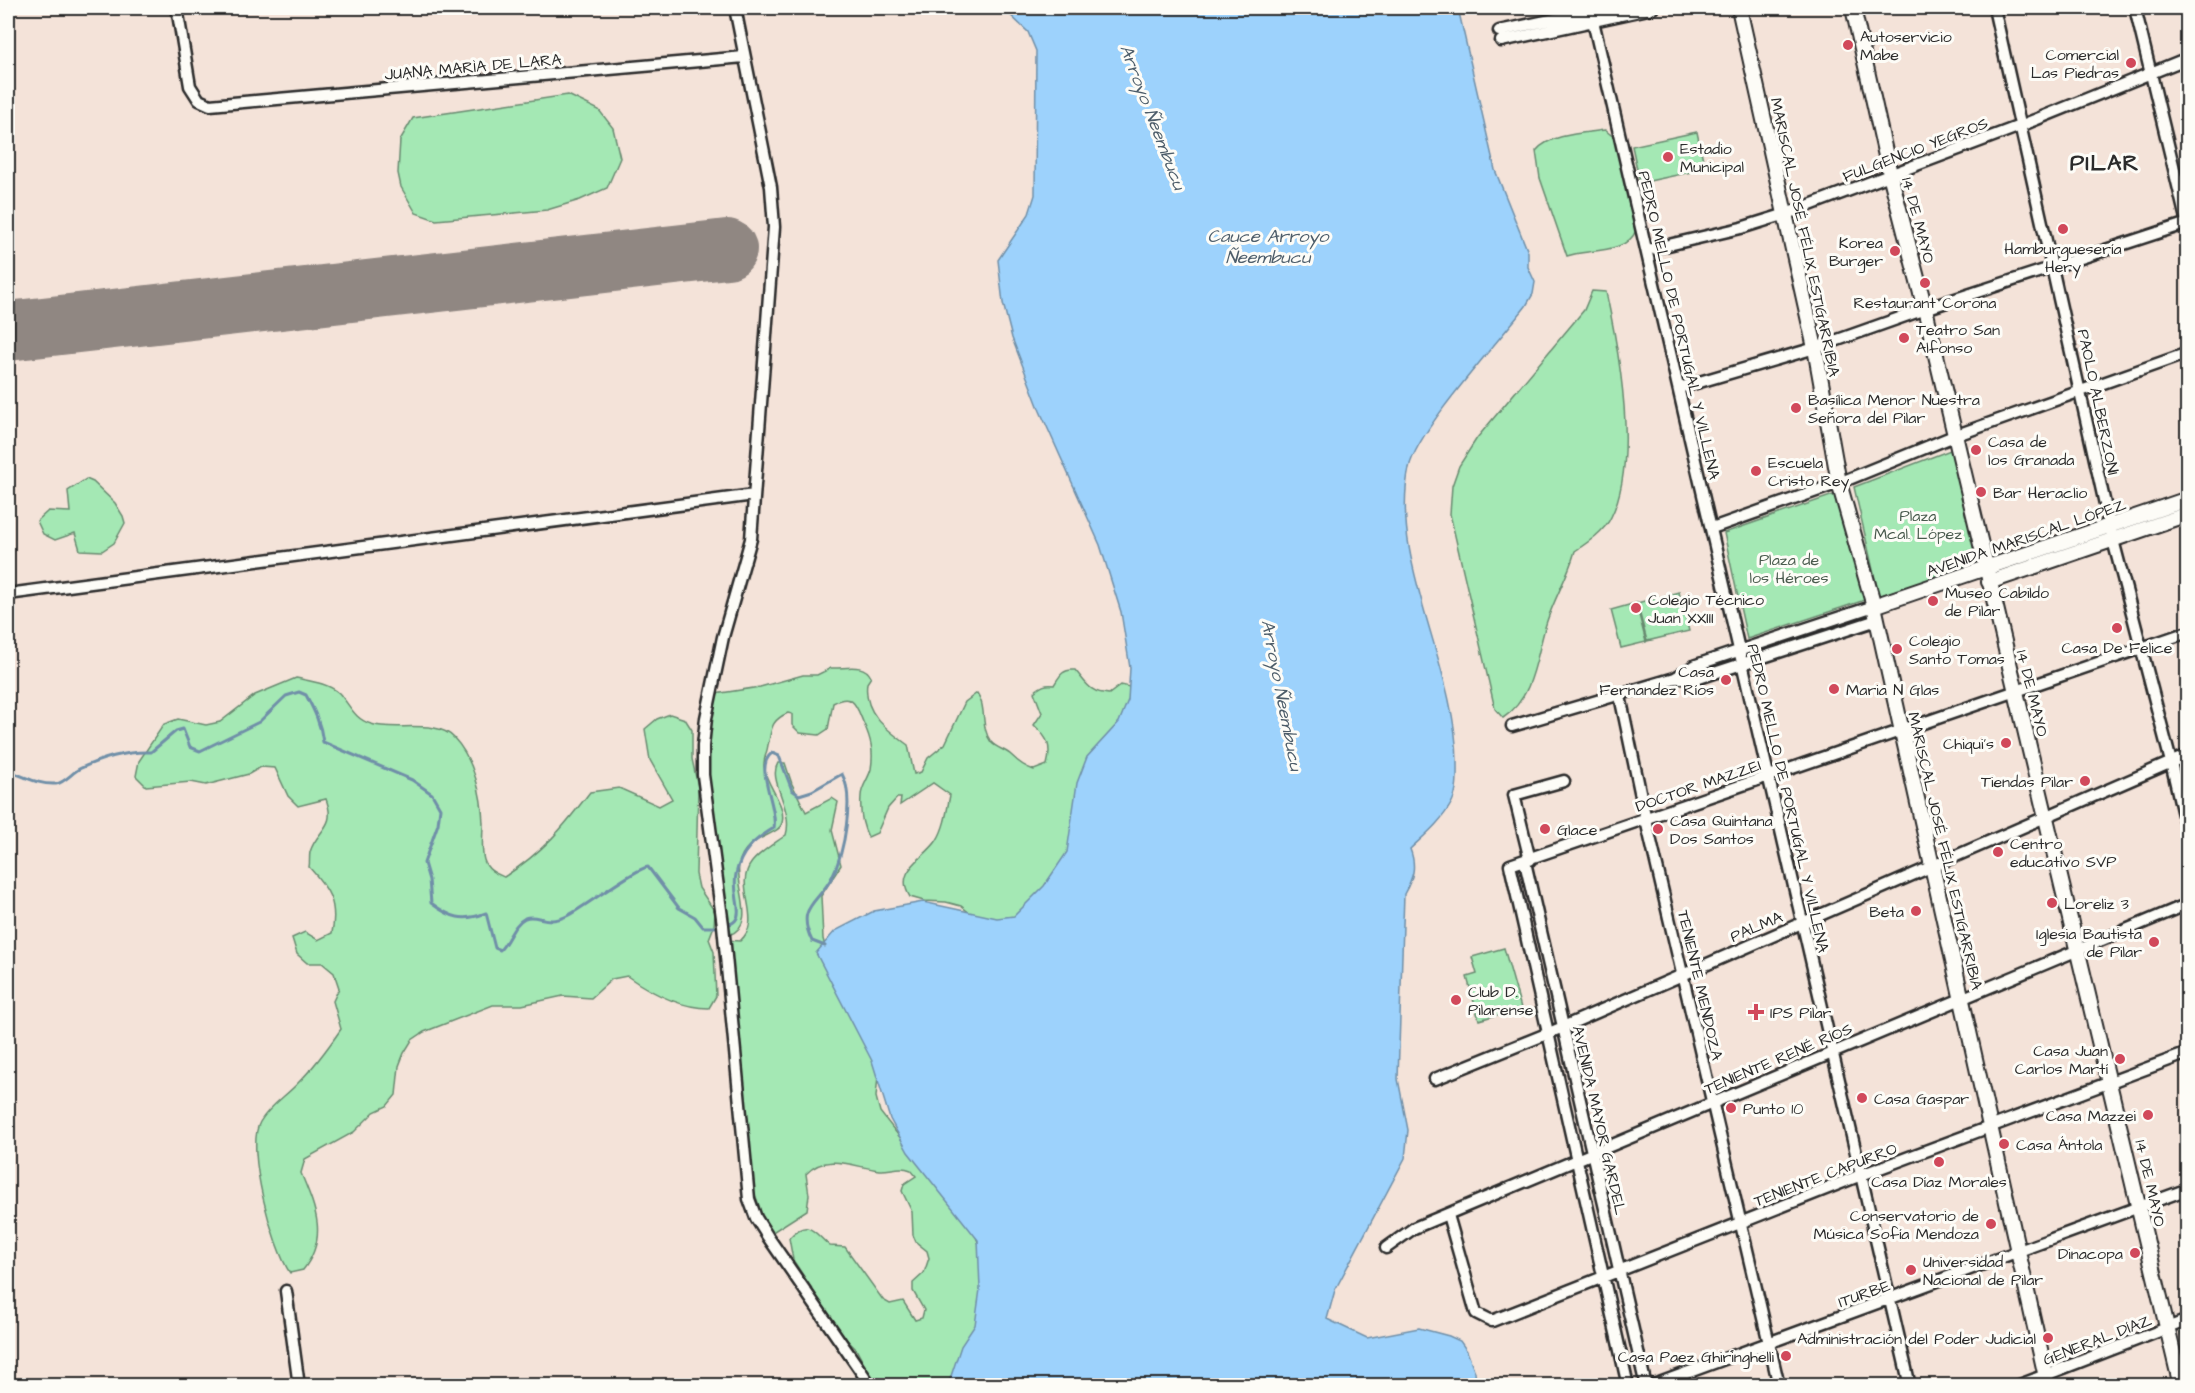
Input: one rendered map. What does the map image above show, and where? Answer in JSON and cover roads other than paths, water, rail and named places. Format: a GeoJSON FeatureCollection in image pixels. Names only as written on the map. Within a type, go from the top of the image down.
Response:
{"type":"FeatureCollection","features":[{"type":"Feature","properties":{"kind":"main road","name":"MARISCAL JOSÉ FÉLIX ESTIGARRIBIA"},"geometry":{"type":"LineString","coordinates":[[1739,8],[1815,348],[1839,483],[1874,606],[2047,1380]]}},
{"type":"Feature","properties":{"kind":"main road","name":"14 DE MAYO"},"geometry":{"type":"LineString","coordinates":[[1853,8],[1890,174],[1925,309],[1985,568],[2141,1206],[2181,1386]]}},
{"type":"Feature","properties":{"kind":"main road","name":"AVENIDA MARISCAL LÓPEZ"},"geometry":{"type":"LineString","coordinates":[[1989,582],[2112,533],[2187,499]]}},
{"type":"Feature","properties":{"kind":"main road","name":"AVENIDA MARISCAL LÓPEZ"},"geometry":{"type":"LineString","coordinates":[[1874,606],[1985,568],[2187,514]]}},
{"type":"Feature","properties":{"kind":"street","name":"JUANA MARÌA DE LARA"},"geometry":{"type":"LineString","coordinates":[[177,8],[190,86],[194,94],[205,104],[744,57]]}},
{"type":"Feature","properties":{"kind":"street"},"geometry":{"type":"LineString","coordinates":[[735,8],[775,213],[751,539],[723,637],[706,718],[703,775],[723,925],[749,1199],[762,1228],[871,1386]]}},
{"type":"Feature","properties":{"kind":"street"},"geometry":{"type":"LineString","coordinates":[[1500,36],[1607,8]]}},
{"type":"Feature","properties":{"kind":"street"},"geometry":{"type":"LineString","coordinates":[[1591,13],[1653,8]]}},
{"type":"Feature","properties":{"kind":"street","name":"PAOLO ALBERZONI"},"geometry":{"type":"LineString","coordinates":[[1994,8],[2112,533],[2143,648],[2187,837]]}},
{"type":"Feature","properties":{"kind":"street"},"geometry":{"type":"LineString","coordinates":[[1679,388],[1815,348],[1925,309],[2187,224],[2135,8]]}},
{"type":"Feature","properties":{"kind":"street","name":"PEDRO MELLO DE PORTUGAL Y VILLENA"},"geometry":{"type":"LineString","coordinates":[[1591,13],[1910,1386]]}},
{"type":"Feature","properties":{"kind":"street","name":"FULGENCIO YEGROS"},"geometry":{"type":"LineString","coordinates":[[1647,250],[1741,228],[1786,214],[2020,126],[2187,58]]}},
{"type":"Feature","properties":{"kind":"street"},"geometry":{"type":"LineString","coordinates":[[1712,528],[1839,483],[1954,436],[2187,353]]}},
{"type":"Feature","properties":{"kind":"street"},"geometry":{"type":"LineString","coordinates":[[8,594],[754,495]]}},
{"type":"Feature","properties":{"kind":"street"},"geometry":{"type":"LineString","coordinates":[[1512,726],[1675,678],[1696,665],[1874,606]]}},
{"type":"Feature","properties":{"kind":"street"},"geometry":{"type":"LineString","coordinates":[[1675,678],[1699,678],[1877,621]]}},
{"type":"Feature","properties":{"kind":"street","name":"DOCTOR MAZZEI"},"geometry":{"type":"LineString","coordinates":[[1510,865],[1902,732],[2187,632]]}},
{"type":"Feature","properties":{"kind":"street","name":"TENIENTE MENDOZA"},"geometry":{"type":"LineString","coordinates":[[1620,696],[1646,819],[1779,1386]]}},
{"type":"Feature","properties":{"kind":"street","name":"PALMA"},"geometry":{"type":"LineString","coordinates":[[1435,1078],[1549,1033],[2187,755]]}},
{"type":"Feature","properties":{"kind":"street","name":"AVENIDA MAYOR GARDEL"},"geometry":{"type":"LineString","coordinates":[[1564,781],[1514,795],[1563,1026],[1646,1386]]}},
{"type":"Feature","properties":{"kind":"street","name":"AVENIDA MAYOR GARDEL"},"geometry":{"type":"LineString","coordinates":[[1510,865],[1628,1386]]}},
{"type":"Feature","properties":{"kind":"street","name":"TENIENTE RENÉ RÍOS"},"geometry":{"type":"LineString","coordinates":[[1386,1248],[1414,1228],[2187,904]]}},
{"type":"Feature","properties":{"kind":"street","name":"TENIENTE CAPURRO"},"geometry":{"type":"LineString","coordinates":[[1449,1215],[1476,1313],[1492,1321],[1862,1175],[2187,1053]]}},
{"type":"Feature","properties":{"kind":"street","name":"ITURBE"},"geometry":{"type":"LineString","coordinates":[[1651,1386],[2187,1189]]}},
{"type":"Feature","properties":{"kind":"street"},"geometry":{"type":"LineString","coordinates":[[286,1291],[299,1386]]}},
{"type":"Feature","properties":{"kind":"street","name":"GENERAL DÍAZ"},"geometry":{"type":"LineString","coordinates":[[2017,1386],[2047,1380],[2187,1320]]}},
{"type":"Feature","properties":{"kind":"water","name":"Cauce Arroyo Ñeembucu"},"geometry":{"type":"Polygon","coordinates":[[[1003,8],[1458,8],[1495,170],[1528,252],[1528,267],[1535,282],[1533,294],[1526,306],[1442,409],[1415,452],[1409,468],[1405,503],[1408,540],[1415,577],[1454,726],[1457,782],[1454,797],[1448,809],[1410,849],[1414,867],[1404,894],[1398,1079],[1408,1130],[1405,1158],[1335,1290],[1327,1319],[1367,1338],[1419,1328],[1449,1336],[1460,1341],[1467,1351],[1475,1372],[1476,1385],[948,1385],[961,1346],[975,1325],[980,1289],[978,1240],[908,1152],[890,1119],[872,1061],[816,953],[835,931],[874,911],[923,902],[997,918],[1014,916],[1044,886],[1067,852],[1077,783],[1087,757],[1119,722],[1128,700],[1130,668],[1121,612],[1100,545],[1040,411],[1012,338],[1003,303],[998,260],[1029,214],[1035,195],[1036,51],[1028,32],[1003,8]]]}},
{"type":"Feature","properties":{"kind":"waterway"},"geometry":{"type":"LineString","coordinates":[[8,771],[37,782],[56,784],[79,769],[96,762],[123,754],[151,752],[176,731],[183,729],[190,747],[200,751],[259,722],[286,696],[299,692],[306,695],[312,706],[323,742],[412,780],[432,794],[440,808],[438,824],[424,863],[429,880],[431,903],[457,917],[464,918],[486,913],[495,948],[500,950],[517,924],[525,918],[554,920],[569,915],[633,874],[648,867],[679,908],[695,917],[703,927],[720,927],[731,924],[738,912],[735,885],[741,859],[760,837],[774,828],[773,809],[765,777],[767,759],[772,753],[779,756],[792,790],[799,795],[812,791],[842,774],[846,784],[848,810],[840,854],[827,886],[807,912],[807,929],[812,941],[825,946]]}},
{"type":"Feature","properties":{"kind":"place","name":"Autoservicio Mabe"},"geometry":{"type":"Point","coordinates":[1848,45]}},
{"type":"Feature","properties":{"kind":"place","name":"Comercial Las Piedras"},"geometry":{"type":"Point","coordinates":[2131,63]}},
{"type":"Feature","properties":{"kind":"place","name":"Estadio Municipal"},"geometry":{"type":"Point","coordinates":[1668,157]}},
{"type":"Feature","properties":{"kind":"place","name":"Hamburguesería Hery"},"geometry":{"type":"Point","coordinates":[2063,229]}},
{"type":"Feature","properties":{"kind":"place","name":"Korea Burger"},"geometry":{"type":"Point","coordinates":[1895,251]}},
{"type":"Feature","properties":{"kind":"place","name":"Restaurant Corona"},"geometry":{"type":"Point","coordinates":[1925,283]}},
{"type":"Feature","properties":{"kind":"place","name":"Teatro San Alfonso"},"geometry":{"type":"Point","coordinates":[1904,338]}},
{"type":"Feature","properties":{"kind":"place","name":"Basílica Menor Nuestra Señora del Pilar"},"geometry":{"type":"Point","coordinates":[1796,408]}},
{"type":"Feature","properties":{"kind":"place","name":"Casa de los Granada"},"geometry":{"type":"Point","coordinates":[1976,450]}},
{"type":"Feature","properties":{"kind":"place","name":"Escuela Cristo Rey"},"geometry":{"type":"Point","coordinates":[1756,471]}},
{"type":"Feature","properties":{"kind":"place","name":"Bar Heraclio"},"geometry":{"type":"Point","coordinates":[1981,492]}},
{"type":"Feature","properties":{"kind":"place","name":"Museo Cabildo de Pilar"},"geometry":{"type":"Point","coordinates":[1933,601]}},
{"type":"Feature","properties":{"kind":"place","name":"Colegio Técnico Juan XXIII"},"geometry":{"type":"Point","coordinates":[1636,608]}},
{"type":"Feature","properties":{"kind":"place","name":"Casa De Felice"},"geometry":{"type":"Point","coordinates":[2117,628]}},
{"type":"Feature","properties":{"kind":"place","name":"Colegio Santo Tomas"},"geometry":{"type":"Point","coordinates":[1897,649]}},
{"type":"Feature","properties":{"kind":"place","name":"Casa Fernandez Ríos"},"geometry":{"type":"Point","coordinates":[1726,680]}},
{"type":"Feature","properties":{"kind":"place","name":"Maria N Glas"},"geometry":{"type":"Point","coordinates":[1834,689]}},
{"type":"Feature","properties":{"kind":"place","name":"Chiqui's"},"geometry":{"type":"Point","coordinates":[2006,743]}},
{"type":"Feature","properties":{"kind":"place","name":"Tiendas Pilar"},"geometry":{"type":"Point","coordinates":[2085,781]}},
{"type":"Feature","properties":{"kind":"place","name":"Glace"},"geometry":{"type":"Point","coordinates":[1545,829]}},
{"type":"Feature","properties":{"kind":"place","name":"Casa Quintana Dos Santos"},"geometry":{"type":"Point","coordinates":[1658,829]}},
{"type":"Feature","properties":{"kind":"place","name":"Centro educativo SVP"},"geometry":{"type":"Point","coordinates":[1998,852]}},
{"type":"Feature","properties":{"kind":"place","name":"Loreliz 3"},"geometry":{"type":"Point","coordinates":[2052,903]}},
{"type":"Feature","properties":{"kind":"place","name":"Beta"},"geometry":{"type":"Point","coordinates":[1916,911]}},
{"type":"Feature","properties":{"kind":"place","name":"Iglesia Bautista de Pilar"},"geometry":{"type":"Point","coordinates":[2154,942]}},
{"type":"Feature","properties":{"kind":"place","name":"Club D. Pilarense"},"geometry":{"type":"Point","coordinates":[1456,1000]}},
{"type":"Feature","properties":{"kind":"place","name":"IPS Pilar"},"geometry":{"type":"Point","coordinates":[1756,1012]}},
{"type":"Feature","properties":{"kind":"place","name":"Casa Juan Carlos Martí"},"geometry":{"type":"Point","coordinates":[2120,1059]}},
{"type":"Feature","properties":{"kind":"place","name":"Casa Gaspar"},"geometry":{"type":"Point","coordinates":[1862,1098]}},
{"type":"Feature","properties":{"kind":"place","name":"Punto 10"},"geometry":{"type":"Point","coordinates":[1731,1108]}},
{"type":"Feature","properties":{"kind":"place","name":"Casa Mazzei"},"geometry":{"type":"Point","coordinates":[2148,1115]}},
{"type":"Feature","properties":{"kind":"place","name":"Casa Ántola"},"geometry":{"type":"Point","coordinates":[2004,1144]}},
{"type":"Feature","properties":{"kind":"place","name":"Casa Díaz Morales"},"geometry":{"type":"Point","coordinates":[1939,1162]}},
{"type":"Feature","properties":{"kind":"place","name":"Conservatorio de Música Sofía Mendoza"},"geometry":{"type":"Point","coordinates":[1991,1224]}},
{"type":"Feature","properties":{"kind":"place","name":"Dinacopa"},"geometry":{"type":"Point","coordinates":[2135,1253]}},
{"type":"Feature","properties":{"kind":"place","name":"Universidad Nacional de Pilar"},"geometry":{"type":"Point","coordinates":[1911,1270]}},
{"type":"Feature","properties":{"kind":"place","name":"Administración del Poder Judicial"},"geometry":{"type":"Point","coordinates":[2048,1338]}},
{"type":"Feature","properties":{"kind":"place","name":"Casa Paez Ghiringhelli"},"geometry":{"type":"Point","coordinates":[1786,1356]}},
{"type":"Feature","properties":{"kind":"district","name":"PILAR"},"geometry":{"type":"Point","coordinates":[2105,162]}},
{"type":"Feature","properties":{"kind":"water label","name":"Arroyo Ñeembucu"},"geometry":{"type":"Point","coordinates":[1153,117]}},
{"type":"Feature","properties":{"kind":"water label","name":"Arroyo Ñeembucu"},"geometry":{"type":"Point","coordinates":[1282,695]}},
{"type":"Feature","properties":{"kind":"park label","name":"Plaza Mcal. López"},"geometry":{"type":"Point","coordinates":[1918,524]}},
{"type":"Feature","properties":{"kind":"park label","name":"Plaza de los Héroes"},"geometry":{"type":"Point","coordinates":[1789,568]}}]}
